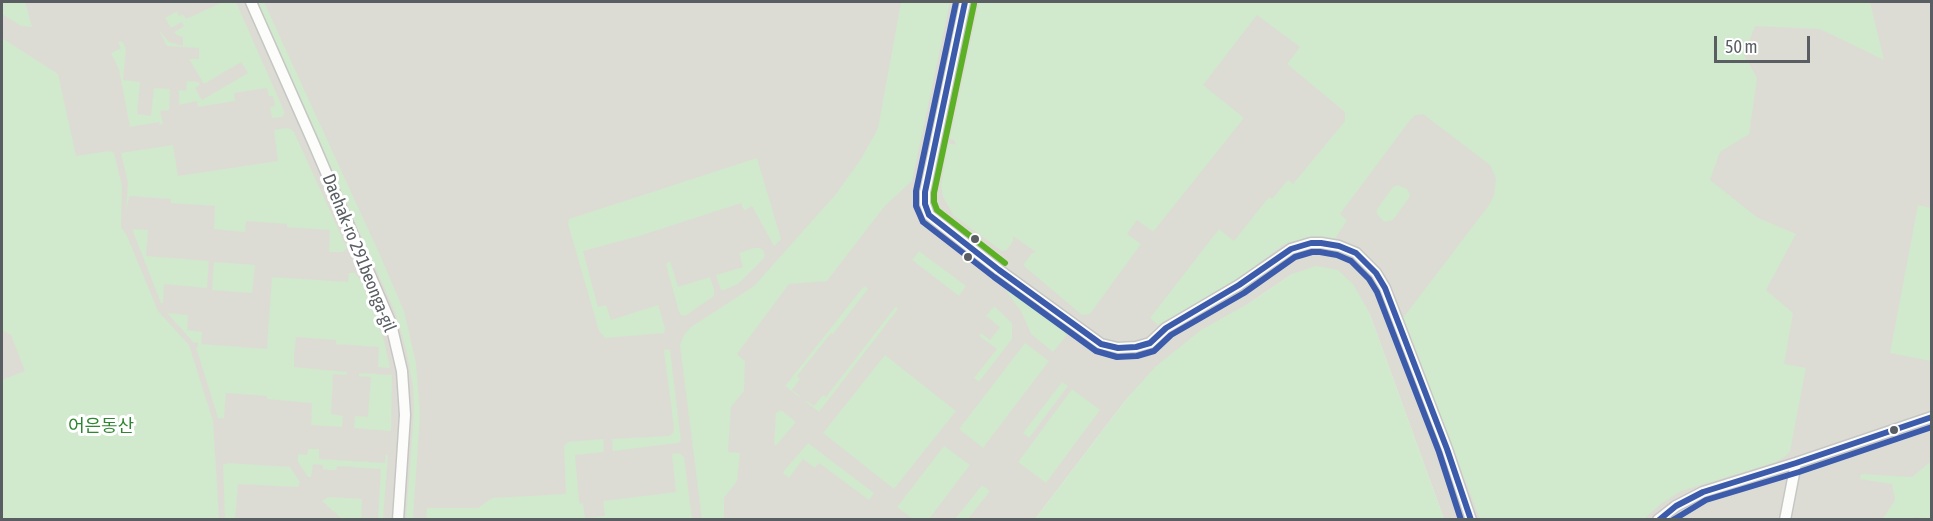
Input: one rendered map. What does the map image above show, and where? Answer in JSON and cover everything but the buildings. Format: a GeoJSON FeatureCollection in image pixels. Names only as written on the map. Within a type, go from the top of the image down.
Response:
{"type":"FeatureCollection","features":[{"type":"Feature","properties":{"kind":"street","name":"Daehak-ro 291beonga-gil"},"geometry":{"type":"LineString","coordinates":[[251,2],[391,324],[402,371],[405,415],[398,519]]}},
{"type":"Feature","properties":{"kind":"street"},"geometry":{"type":"LineString","coordinates":[[966,2],[926,192],[926,210],[929,215],[1101,345],[1118,348],[1150,343],[1166,328],[1239,285],[1291,249],[1311,243],[1321,243],[1339,246],[1356,253],[1376,273],[1385,288],[1472,519]]}},
{"type":"Feature","properties":{"kind":"street"},"geometry":{"type":"LineString","coordinates":[[1658,519],[1688,498],[1722,485],[1796,463],[1932,417]]}},
{"type":"Feature","properties":{"kind":"street"},"geometry":{"type":"LineString","coordinates":[[1785,519],[1796,463]]}},
{"type":"Feature","properties":{"kind":"shaded area"},"geometry":{"type":"Polygon","coordinates":[[[2,2],[1931,2],[1931,519],[1444,519],[1369,312],[1292,274],[1251,302],[1128,397],[1035,519],[2,519],[2,2]]]}},
{"type":"Feature","properties":{"kind":"green space"},"geometry":{"type":"Polygon","coordinates":[[[2,2],[25,2],[32,27],[21,26],[2,14],[2,2]]]}},
{"type":"Feature","properties":{"kind":"green space"},"geometry":{"type":"Polygon","coordinates":[[[223,2],[236,2],[285,113],[282,117],[272,118],[270,107],[275,106],[273,96],[269,96],[267,88],[234,93],[235,101],[198,107],[197,101],[179,105],[179,90],[186,91],[187,81],[199,82],[200,85],[195,88],[202,100],[248,73],[241,62],[204,84],[189,59],[199,59],[199,48],[167,46],[159,30],[169,42],[183,46],[183,37],[174,32],[184,26],[182,22],[171,28],[165,18],[177,11],[179,16],[183,14],[186,19],[223,2]]]}},
{"type":"Feature","properties":{"kind":"green space"},"geometry":{"type":"Polygon","coordinates":[[[256,2],[264,2],[404,311],[416,363],[420,415],[413,518],[418,519],[406,519],[414,411],[413,387],[407,353],[396,314],[256,2]]]}},
{"type":"Feature","properties":{"kind":"green space"},"geometry":{"type":"Polygon","coordinates":[[[901,2],[950,2],[912,181],[884,207],[827,281],[789,284],[737,354],[745,361],[744,391],[731,407],[728,452],[740,453],[737,481],[724,498],[724,519],[702,519],[680,345],[684,335],[691,327],[754,286],[836,194],[861,159],[878,128],[901,2]]]}},
{"type":"Feature","properties":{"kind":"green space"},"geometry":{"type":"Polygon","coordinates":[[[979,2],[1870,2],[1884,60],[1820,29],[1755,26],[1744,55],[1757,78],[1749,134],[1720,152],[1710,180],[1758,218],[1796,234],[1766,290],[1793,313],[1784,364],[1806,368],[1790,451],[1776,462],[1681,491],[1662,503],[1644,519],[1480,519],[1403,318],[1489,205],[1494,195],[1496,178],[1490,165],[1423,114],[1415,115],[1408,123],[1340,214],[1347,220],[1335,239],[1317,236],[1283,245],[1237,279],[1158,325],[1150,318],[1219,229],[1234,241],[1269,197],[1272,199],[1288,180],[1293,184],[1345,121],[1345,112],[1287,64],[1300,47],[1257,15],[1203,85],[1244,118],[1153,232],[1137,220],[1127,234],[1141,244],[1090,314],[1082,315],[1025,267],[1024,264],[1031,254],[1036,252],[1013,236],[1013,241],[1007,250],[1002,251],[954,216],[943,197],[941,185],[948,143],[956,145],[954,140],[950,139],[979,2]]]}},
{"type":"Feature","properties":{"kind":"green space","name":"어은동산"},"geometry":{"type":"Polygon","coordinates":[[[2,38],[58,74],[76,156],[110,151],[114,153],[122,186],[121,227],[127,236],[158,311],[189,345],[213,421],[219,519],[2,519],[2,380],[25,371],[11,335],[2,330],[2,38]]]}},
{"type":"Feature","properties":{"kind":"green space"},"geometry":{"type":"Polygon","coordinates":[[[122,41],[126,48],[123,80],[140,82],[137,114],[151,116],[154,88],[170,89],[169,110],[160,111],[163,124],[160,125],[159,122],[130,127],[119,69],[111,53],[121,48],[118,42],[122,41]]]}},
{"type":"Feature","properties":{"kind":"green space"},"geometry":{"type":"Polygon","coordinates":[[[286,128],[294,132],[347,248],[343,252],[329,252],[330,230],[246,221],[245,232],[214,229],[215,206],[171,203],[171,199],[129,196],[126,213],[128,183],[121,153],[173,145],[178,176],[278,161],[274,130],[286,128]]]}},
{"type":"Feature","properties":{"kind":"green space"},"geometry":{"type":"Polygon","coordinates":[[[757,158],[781,239],[774,246],[752,206],[744,211],[741,203],[639,236],[583,251],[598,307],[606,305],[611,320],[658,305],[665,328],[664,333],[605,338],[599,331],[568,224],[569,219],[757,158]]]}},
{"type":"Feature","properties":{"kind":"green space"},"geometry":{"type":"Polygon","coordinates":[[[1398,185],[1407,189],[1410,194],[1409,198],[1393,220],[1384,222],[1377,214],[1377,209],[1393,187],[1398,185]]]}},
{"type":"Feature","properties":{"kind":"green space"},"geometry":{"type":"Polygon","coordinates":[[[1918,205],[1931,208],[1931,361],[1890,353],[1918,205]]]}},
{"type":"Feature","properties":{"kind":"green space"},"geometry":{"type":"Polygon","coordinates":[[[132,229],[148,230],[146,256],[209,261],[207,288],[164,284],[163,303],[161,303],[132,229]]]}},
{"type":"Feature","properties":{"kind":"green space"},"geometry":{"type":"Polygon","coordinates":[[[754,248],[763,250],[765,256],[763,259],[738,284],[721,290],[716,275],[743,267],[739,253],[754,248]]]}},
{"type":"Feature","properties":{"kind":"green space"},"geometry":{"type":"Polygon","coordinates":[[[919,251],[966,286],[959,296],[912,260],[919,251]]]}},
{"type":"Feature","properties":{"kind":"green space"},"geometry":{"type":"Polygon","coordinates":[[[670,261],[678,287],[710,277],[714,289],[714,296],[685,316],[679,312],[666,264],[670,261]]]}},
{"type":"Feature","properties":{"kind":"green space"},"geometry":{"type":"Polygon","coordinates":[[[214,262],[255,265],[252,293],[212,290],[214,262]]]}},
{"type":"Feature","properties":{"kind":"green space"},"geometry":{"type":"Polygon","coordinates":[[[1316,266],[1338,270],[1353,284],[1369,312],[1444,519],[1035,519],[1128,397],[1155,367],[1201,330],[1251,302],[1292,274],[1316,266]]]}},
{"type":"Feature","properties":{"kind":"green space"},"geometry":{"type":"Polygon","coordinates":[[[349,273],[355,273],[361,281],[384,340],[390,368],[378,367],[379,347],[336,344],[336,340],[296,337],[294,355],[294,367],[347,372],[347,375],[333,374],[331,414],[343,416],[342,427],[311,425],[312,403],[226,393],[224,418],[218,418],[196,347],[198,343],[193,342],[167,313],[188,315],[187,330],[202,332],[201,344],[267,349],[272,277],[348,282],[349,273]]]}},
{"type":"Feature","properties":{"kind":"green space"},"geometry":{"type":"Polygon","coordinates":[[[864,286],[868,289],[797,376],[800,379],[792,390],[799,397],[785,386],[864,286]]]}},
{"type":"Feature","properties":{"kind":"green space"},"geometry":{"type":"Polygon","coordinates":[[[1009,288],[1014,289],[1067,330],[1065,333],[1067,335],[1053,352],[1031,334],[1021,311],[1007,292],[1009,288]]]}},
{"type":"Feature","properties":{"kind":"green space"},"geometry":{"type":"Polygon","coordinates":[[[896,306],[898,309],[819,412],[806,402],[814,406],[823,395],[826,397],[896,306]]]}},
{"type":"Feature","properties":{"kind":"green space"},"geometry":{"type":"Polygon","coordinates":[[[994,306],[1012,323],[1012,339],[979,382],[974,378],[997,349],[979,336],[981,333],[990,340],[1000,327],[986,316],[994,306]]]}},
{"type":"Feature","properties":{"kind":"green space"},"geometry":{"type":"Polygon","coordinates":[[[1025,343],[1049,361],[983,448],[959,429],[1025,343]]]}},
{"type":"Feature","properties":{"kind":"green space"},"geometry":{"type":"Polygon","coordinates":[[[665,349],[670,350],[681,441],[613,451],[612,439],[669,436],[673,433],[665,349]]]}},
{"type":"Feature","properties":{"kind":"green space"},"geometry":{"type":"Polygon","coordinates":[[[885,355],[956,411],[894,489],[823,433],[885,355]]]}},
{"type":"Feature","properties":{"kind":"green space"},"geometry":{"type":"Polygon","coordinates":[[[359,373],[392,375],[391,431],[354,428],[355,416],[368,417],[371,377],[359,376],[359,373]]]}},
{"type":"Feature","properties":{"kind":"green space"},"geometry":{"type":"Polygon","coordinates":[[[1062,382],[1068,386],[1029,438],[1023,433],[1062,382]]]}},
{"type":"Feature","properties":{"kind":"green space"},"geometry":{"type":"Polygon","coordinates":[[[1072,389],[1100,410],[1046,483],[1018,462],[1072,389]]]}},
{"type":"Feature","properties":{"kind":"green space"},"geometry":{"type":"Polygon","coordinates":[[[781,410],[796,422],[776,446],[774,444],[776,413],[781,410]]]}},
{"type":"Feature","properties":{"kind":"green space"},"geometry":{"type":"Polygon","coordinates":[[[603,439],[604,452],[575,455],[579,501],[580,504],[583,503],[585,518],[605,516],[603,501],[676,492],[672,454],[679,453],[684,457],[692,519],[426,519],[427,508],[478,508],[492,498],[566,494],[564,446],[568,442],[603,439]]]}},
{"type":"Feature","properties":{"kind":"green space"},"geometry":{"type":"Polygon","coordinates":[[[808,443],[874,493],[869,500],[819,463],[815,468],[803,459],[789,478],[784,474],[783,472],[808,443]]]}},
{"type":"Feature","properties":{"kind":"green space"},"geometry":{"type":"Polygon","coordinates":[[[944,446],[970,465],[929,519],[913,519],[897,507],[944,446]]]}},
{"type":"Feature","properties":{"kind":"green space"},"geometry":{"type":"Polygon","coordinates":[[[308,449],[319,449],[319,459],[385,463],[386,455],[388,455],[383,519],[378,519],[381,469],[337,466],[336,470],[329,470],[323,469],[323,465],[313,464],[311,477],[308,477],[298,462],[298,454],[307,455],[308,449]]]}},
{"type":"Feature","properties":{"kind":"green space"},"geometry":{"type":"Polygon","coordinates":[[[1931,461],[1931,519],[1915,517],[1912,519],[1883,519],[1895,500],[1892,484],[1860,479],[1861,474],[1912,477],[1931,461]]]}},
{"type":"Feature","properties":{"kind":"green space"},"geometry":{"type":"Polygon","coordinates":[[[228,463],[290,467],[300,482],[298,487],[238,484],[235,519],[225,519],[223,465],[228,463]]]}},
{"type":"Feature","properties":{"kind":"green space"},"geometry":{"type":"Polygon","coordinates":[[[982,485],[990,491],[968,519],[955,519],[982,485]]]}},
{"type":"Feature","properties":{"kind":"green space"},"geometry":{"type":"Polygon","coordinates":[[[328,497],[362,499],[361,519],[342,519],[322,501],[328,497]]]}},
{"type":"Feature","properties":{"kind":"transit line"},"geometry":{"type":"LineString","coordinates":[[956,2],[916,191],[916,206],[923,222],[1096,351],[1117,357],[1137,356],[1154,351],[1171,335],[1244,293],[1295,257],[1320,252],[1337,255],[1351,261],[1369,279],[1377,292],[1439,452],[1461,520]]}},
{"type":"Feature","properties":{"kind":"transit line"},"geometry":{"type":"LineString","coordinates":[[965,2],[925,192],[925,204],[929,215],[999,270],[1101,344],[1118,348],[1150,343],[1166,328],[1239,285],[1291,249],[1311,243],[1321,243],[1339,246],[1356,253],[1376,273],[1385,288],[1447,449],[1471,520]]}},
{"type":"Feature","properties":{"kind":"transit line"},"geometry":{"type":"LineString","coordinates":[[974,4],[934,202],[937,210],[1005,263]]}},
{"type":"Feature","properties":{"kind":"transit line"},"geometry":{"type":"LineString","coordinates":[[1659,520],[1676,506],[1703,492],[1932,417]]}},
{"type":"Feature","properties":{"kind":"transit line"},"geometry":{"type":"LineString","coordinates":[[1673,520],[1706,500],[1799,472],[1932,427]]}}]}
